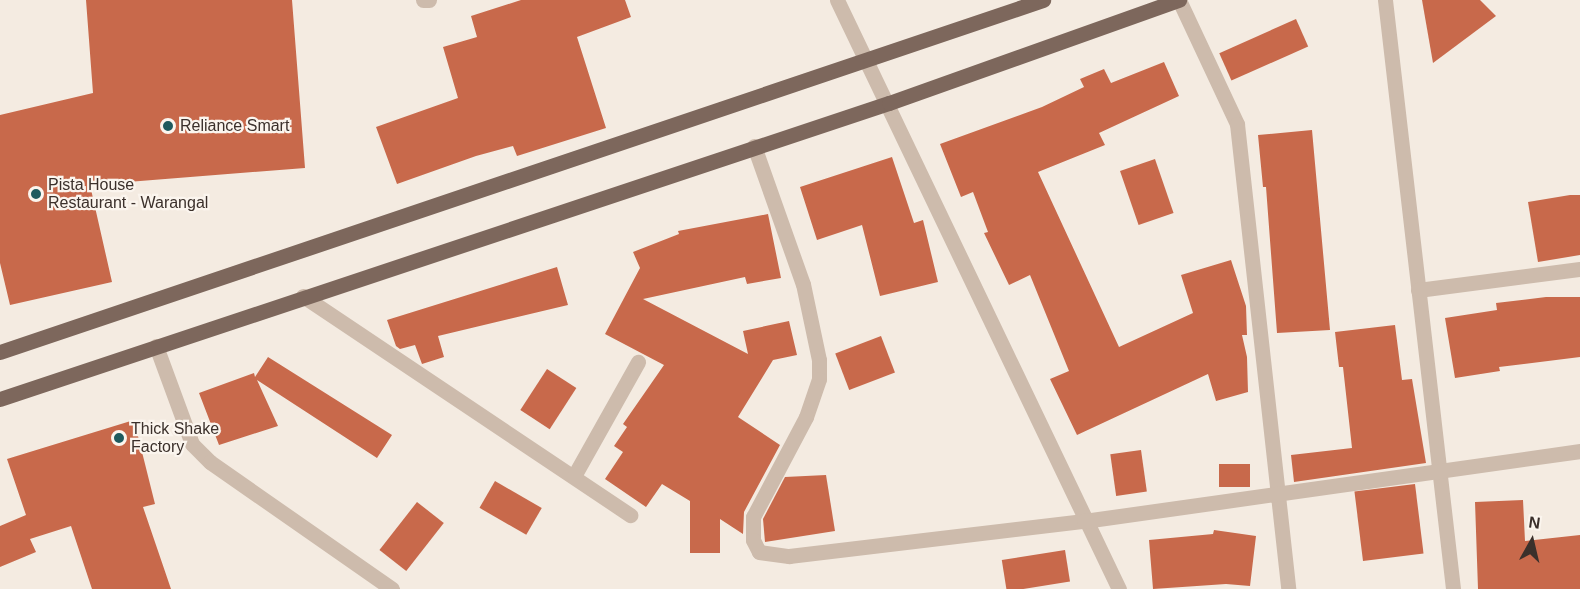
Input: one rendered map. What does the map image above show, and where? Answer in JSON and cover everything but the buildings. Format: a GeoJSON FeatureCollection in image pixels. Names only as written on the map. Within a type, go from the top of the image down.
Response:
{"type":"FeatureCollection","features":[{"type":"Feature","properties":{"kind":"main road"},"geometry":{"type":"LineString","coordinates":[[0,352],[1043,0]]}},
{"type":"Feature","properties":{"kind":"main road"},"geometry":{"type":"LineString","coordinates":[[0,399],[303,296],[889,103],[1179,0]]}},
{"type":"Feature","properties":{"kind":"street"},"geometry":{"type":"LineString","coordinates":[[423,0],[429,0]]}},
{"type":"Feature","properties":{"kind":"street"},"geometry":{"type":"LineString","coordinates":[[837,0],[889,103],[1084,521],[1119,589]]}},
{"type":"Feature","properties":{"kind":"street"},"geometry":{"type":"LineString","coordinates":[[1179,0],[1237,124],[1280,492],[1288,589]]}},
{"type":"Feature","properties":{"kind":"street"},"geometry":{"type":"LineString","coordinates":[[1385,0],[1453,589]]}},
{"type":"Feature","properties":{"kind":"street"},"geometry":{"type":"LineString","coordinates":[[754,146],[803,284],[819,369],[806,417],[753,517],[753,540],[759,552],[789,556],[1084,521],[1580,451]]}},
{"type":"Feature","properties":{"kind":"street"},"geometry":{"type":"LineString","coordinates":[[1418,290],[1580,269]]}},
{"type":"Feature","properties":{"kind":"street"},"geometry":{"type":"LineString","coordinates":[[303,296],[630,515]]}},
{"type":"Feature","properties":{"kind":"street"},"geometry":{"type":"LineString","coordinates":[[156,346],[192,444],[204,456],[392,589]]}},
{"type":"Feature","properties":{"kind":"street"},"geometry":{"type":"LineString","coordinates":[[574,476],[638,362]]}},
{"type":"Feature","properties":{"kind":"place","name":"Reliance Smart"},"geometry":{"type":"Point","coordinates":[168,126]}},
{"type":"Feature","properties":{"kind":"place","name":"Pista House Restaurant - Warangal"},"geometry":{"type":"Point","coordinates":[36,194]}},
{"type":"Feature","properties":{"kind":"place","name":"Thick Shake Factory"},"geometry":{"type":"Point","coordinates":[119,438]}}]}
